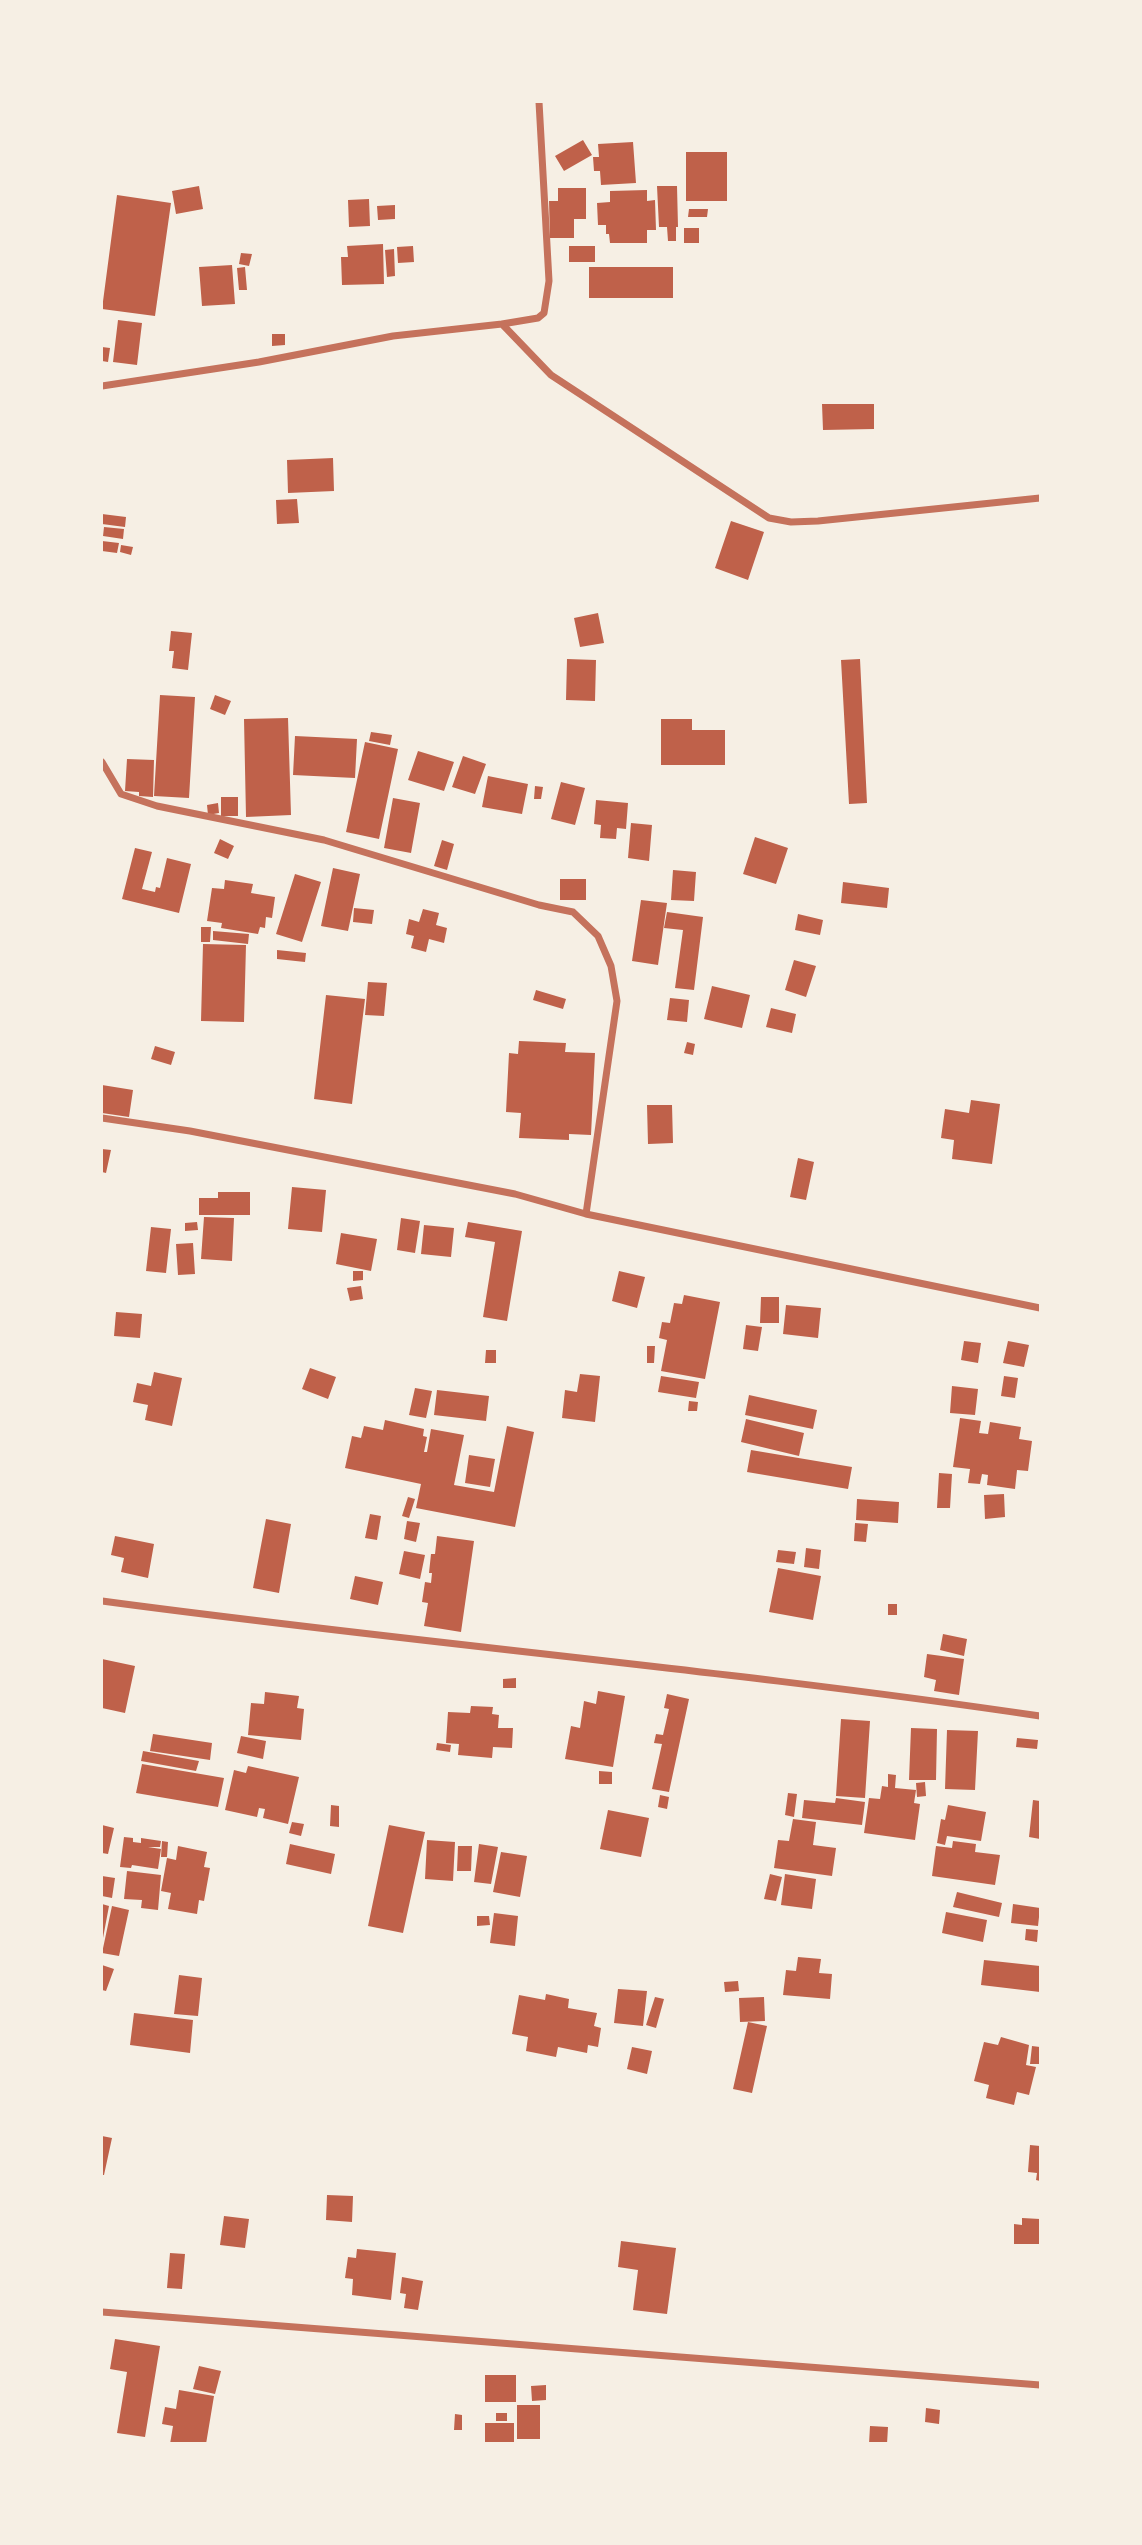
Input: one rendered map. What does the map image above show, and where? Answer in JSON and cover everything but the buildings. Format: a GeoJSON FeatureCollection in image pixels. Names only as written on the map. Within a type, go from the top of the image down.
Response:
{"type":"FeatureCollection","features":[{"type":"Feature","properties":{"kind":"street"},"geometry":{"type":"LineString","coordinates":[[102,386],[259,362],[393,336],[538,318],[544,313],[549,281],[540,102]]}},
{"type":"Feature","properties":{"kind":"street"},"geometry":{"type":"LineString","coordinates":[[502,324],[551,374],[769,518],[791,522],[818,521],[1041,498]]}},
{"type":"Feature","properties":{"kind":"street"},"geometry":{"type":"LineString","coordinates":[[102,762],[121,794],[156,806],[324,840],[539,905],[573,912],[598,936],[611,965],[617,1001],[586,1214]]}},
{"type":"Feature","properties":{"kind":"street"},"geometry":{"type":"LineString","coordinates":[[102,1118],[190,1131],[515,1194],[586,1214],[1041,1308]]}},
{"type":"Feature","properties":{"kind":"street"},"geometry":{"type":"LineString","coordinates":[[102,1601],[1041,1716]]}},
{"type":"Feature","properties":{"kind":"street"},"geometry":{"type":"LineString","coordinates":[[102,2312],[1041,2385]]}}]}
